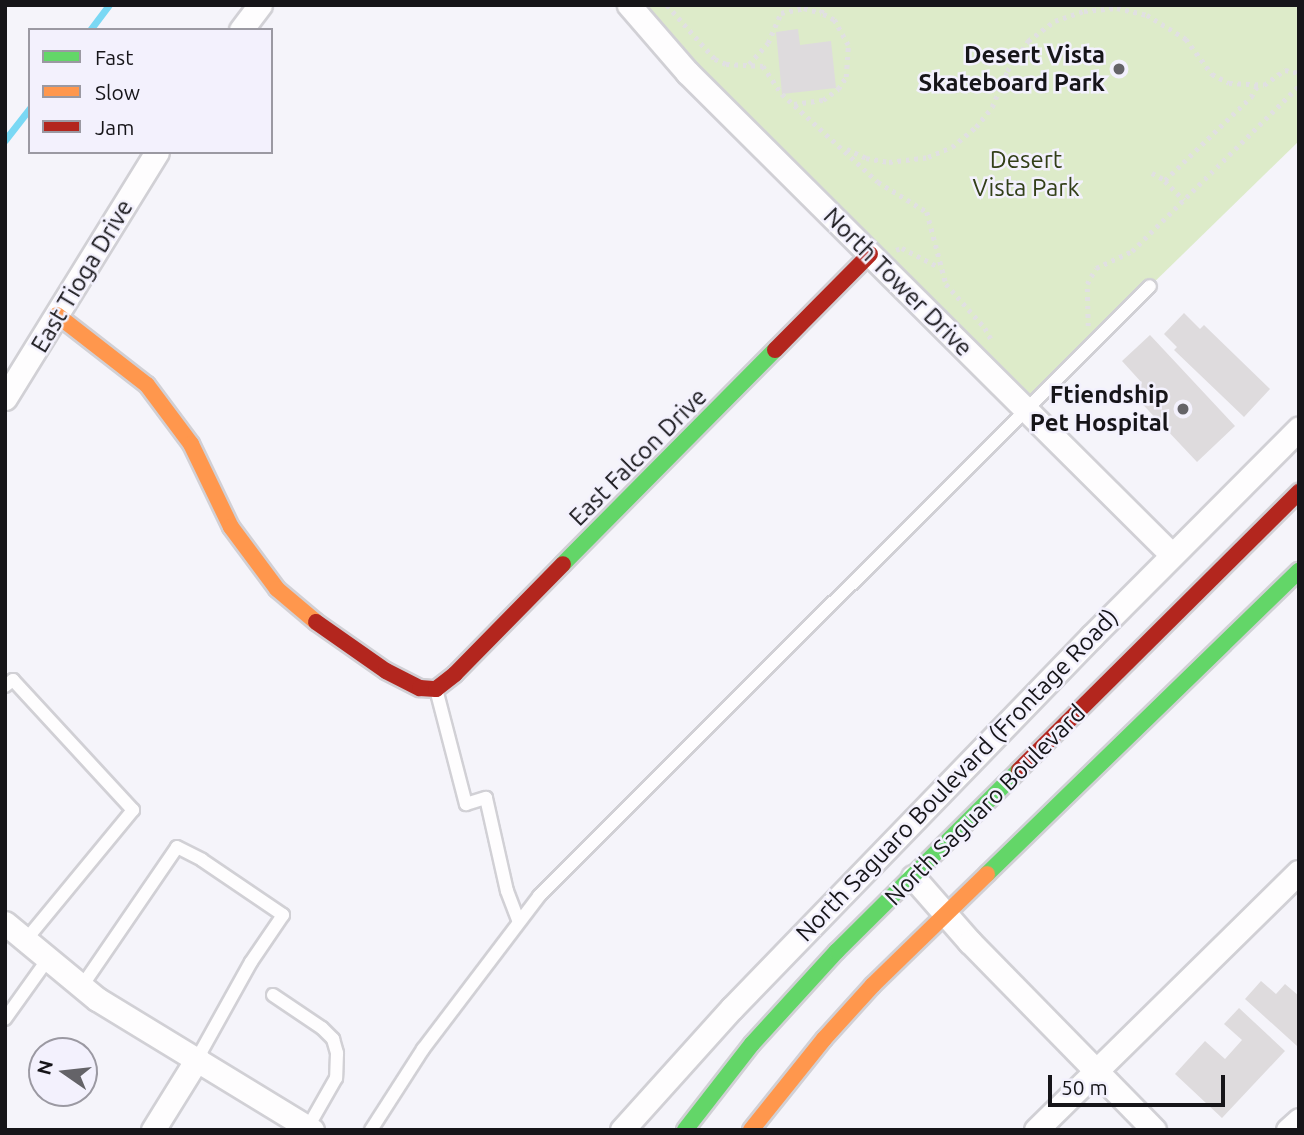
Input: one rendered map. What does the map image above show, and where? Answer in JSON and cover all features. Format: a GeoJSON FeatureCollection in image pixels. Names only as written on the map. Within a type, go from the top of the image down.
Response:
{"type":"FeatureCollection","features":[{"type":"Feature","properties":{"kind":"main road","name":"East Falcon Drive"},"geometry":{"type":"LineString","coordinates":[[436,689],[455,674],[870,254]]}},
{"type":"Feature","properties":{"kind":"main road"},"geometry":{"type":"LineString","coordinates":[[57,315],[108,352],[147,385],[191,444],[232,527],[277,589],[332,636],[386,671],[420,688],[436,689]]}},
{"type":"Feature","properties":{"kind":"main road","name":"North Saguaro Boulevard"},"geometry":{"type":"LineString","coordinates":[[685,1130],[752,1044],[837,951],[1299,492]]}},
{"type":"Feature","properties":{"kind":"main road","name":"North Saguaro Boulevard"},"geometry":{"type":"LineString","coordinates":[[751,1130],[824,1039],[873,985],[1299,572]]}},
{"type":"Feature","properties":{"kind":"street"},"geometry":{"type":"LineString","coordinates":[[243,28],[260,5]]}},
{"type":"Feature","properties":{"kind":"street","name":"North Tower Drive"},"geometry":{"type":"LineString","coordinates":[[629,5],[687,72],[1172,555]]}},
{"type":"Feature","properties":{"kind":"street","name":"East Tioga Drive"},"geometry":{"type":"LineString","coordinates":[[5,398],[156,154]]}},
{"type":"Feature","properties":{"kind":"street","name":"North Saguaro Boulevard (Frontage Road)"},"geometry":{"type":"LineString","coordinates":[[622,1130],[732,1008],[1299,428]]}},
{"type":"Feature","properties":{"kind":"street"},"geometry":{"type":"LineString","coordinates":[[1036,1130],[1299,872]]}},
{"type":"Feature","properties":{"kind":"street"},"geometry":{"type":"LineString","coordinates":[[913,877],[946,915],[1154,1130]]}},
{"type":"Feature","properties":{"kind":"street"},"geometry":{"type":"LineString","coordinates":[[5,923],[82,986],[310,1128]]}},
{"type":"Feature","properties":{"kind":"street"},"geometry":{"type":"LineString","coordinates":[[153,1130],[197,1059]]}},
{"type":"Feature","properties":{"kind":"street"},"geometry":{"type":"LineString","coordinates":[[1289,1130],[1299,1120]]}},
{"type":"Feature","properties":{"kind":"lane"},"geometry":{"type":"LineString","coordinates":[[371,1130],[423,1049],[539,896],[1150,286]]}},
{"type":"Feature","properties":{"kind":"lane"},"geometry":{"type":"LineString","coordinates":[[5,685],[13,680],[134,810],[25,941]]}},
{"type":"Feature","properties":{"kind":"lane"},"geometry":{"type":"LineString","coordinates":[[436,689],[466,804],[486,798],[507,891],[519,922]]}},
{"type":"Feature","properties":{"kind":"lane"},"geometry":{"type":"LineString","coordinates":[[82,986],[177,847],[202,860],[283,915],[251,962],[197,1059]]}},
{"type":"Feature","properties":{"kind":"lane"},"geometry":{"type":"LineString","coordinates":[[5,1019],[48,959]]}},
{"type":"Feature","properties":{"kind":"lane"},"geometry":{"type":"LineString","coordinates":[[273,995],[333,1039],[337,1060],[336,1079],[310,1128]]}},
{"type":"Feature","properties":{"kind":"path"},"geometry":{"type":"LineString","coordinates":[[667,5],[715,60],[763,66],[793,104],[878,182],[927,212],[939,267],[946,284],[985,328],[997,346]]}},
{"type":"Feature","properties":{"kind":"path"},"geometry":{"type":"LineString","coordinates":[[821,13],[824,5]]}},
{"type":"Feature","properties":{"kind":"path"},"geometry":{"type":"LineString","coordinates":[[747,65],[768,43],[781,13],[804,8],[834,20],[848,45],[846,77],[838,89],[824,100],[793,104]]}},
{"type":"Feature","properties":{"kind":"path"},"geometry":{"type":"LineString","coordinates":[[843,148],[866,158],[889,162],[928,156],[952,146],[976,127],[992,107],[1007,71],[1028,41],[1055,21],[1084,11],[1117,8],[1147,15],[1186,39],[1212,74],[1229,83],[1264,85],[1285,70],[1299,73]]}},
{"type":"Feature","properties":{"kind":"path"},"geometry":{"type":"LineString","coordinates":[[1165,180],[1251,97],[1257,85]]}},
{"type":"Feature","properties":{"kind":"path"},"geometry":{"type":"LineString","coordinates":[[1079,334],[1088,325],[1087,284],[1096,268],[1132,251],[1299,86]]}},
{"type":"Feature","properties":{"kind":"path"},"geometry":{"type":"LineString","coordinates":[[1152,173],[1165,180],[1184,200]]}},
{"type":"Feature","properties":{"kind":"path"},"geometry":{"type":"LineString","coordinates":[[897,250],[902,248],[939,267]]}},
{"type":"Feature","properties":{"kind":"green space","name":"Desert Vista Park"},"geometry":{"type":"Polygon","coordinates":[[[629,5],[1299,5],[1299,141],[1025,408],[629,5]]]}},
{"type":"Feature","properties":{"kind":"building"},"geometry":{"type":"Polygon","coordinates":[[[798,29],[800,45],[831,41],[836,88],[782,94],[776,32],[798,29]]]}},
{"type":"Feature","properties":{"kind":"building"},"geometry":{"type":"Polygon","coordinates":[[[1184,313],[1200,329],[1204,325],[1270,389],[1244,417],[1174,350],[1177,347],[1164,334],[1184,313]]]}},
{"type":"Feature","properties":{"kind":"building","name":"Ftiendship Pet Hospital"},"geometry":{"type":"Polygon","coordinates":[[[1150,335],[1235,426],[1197,462],[1132,393],[1142,383],[1122,361],[1150,335]]]}},
{"type":"Feature","properties":{"kind":"building"},"geometry":{"type":"Polygon","coordinates":[[[1261,981],[1276,994],[1285,984],[1299,996],[1297,1046],[1245,999],[1261,981]]]}},
{"type":"Feature","properties":{"kind":"building"},"geometry":{"type":"Polygon","coordinates":[[[1239,1008],[1285,1051],[1222,1118],[1175,1074],[1205,1041],[1225,1059],[1242,1040],[1224,1024],[1239,1008]]]}},
{"type":"Feature","properties":{"kind":"waterway"},"geometry":{"type":"LineString","coordinates":[[92,28],[109,5]]}},
{"type":"Feature","properties":{"kind":"waterway"},"geometry":{"type":"LineString","coordinates":[[5,140],[28,111]]}},
{"type":"Feature","properties":{"kind":"traffic: fast"},"geometry":{"type":"LineString","coordinates":[[563,564],[775,350]]}},
{"type":"Feature","properties":{"kind":"traffic: fast"},"geometry":{"type":"LineString","coordinates":[[987,874],[1299,571]]}},
{"type":"Feature","properties":{"kind":"traffic: fast"},"geometry":{"type":"LineString","coordinates":[[685,1130],[752,1044],[837,951],[1019,770]]}},
{"type":"Feature","properties":{"kind":"traffic: slow"},"geometry":{"type":"LineString","coordinates":[[57,315],[147,385],[191,444],[231,527],[277,589],[316,622]]}},
{"type":"Feature","properties":{"kind":"traffic: slow"},"geometry":{"type":"LineString","coordinates":[[751,1130],[824,1039],[873,985],[987,874]]}},
{"type":"Feature","properties":{"kind":"traffic: jam"},"geometry":{"type":"LineString","coordinates":[[775,350],[870,254]]}},
{"type":"Feature","properties":{"kind":"traffic: jam"},"geometry":{"type":"LineString","coordinates":[[1019,770],[1299,492]]}},
{"type":"Feature","properties":{"kind":"traffic: jam"},"geometry":{"type":"LineString","coordinates":[[316,622],[386,671],[420,688],[436,689],[455,674],[563,564]]}},
{"type":"Feature","properties":{"kind":"place","name":"Desert Vista Skateboard Park"},"geometry":{"type":"Point","coordinates":[1119,69]}},
{"type":"Feature","properties":{"kind":"place","name":"Ftiendship Pet Hospital"},"geometry":{"type":"Point","coordinates":[1183,409]}}]}
